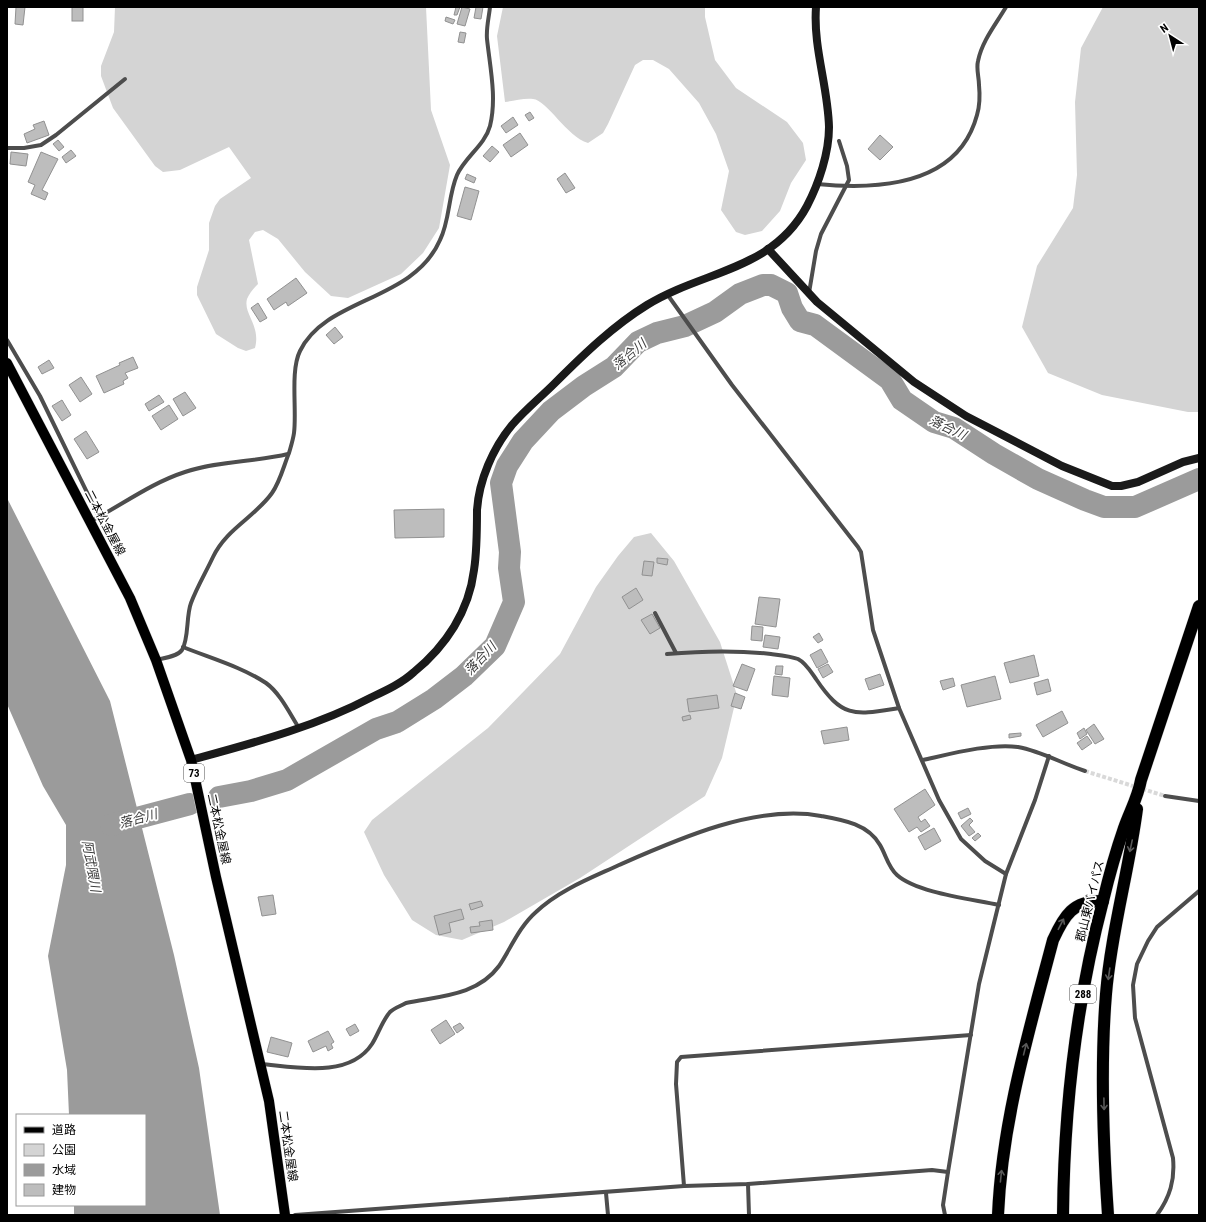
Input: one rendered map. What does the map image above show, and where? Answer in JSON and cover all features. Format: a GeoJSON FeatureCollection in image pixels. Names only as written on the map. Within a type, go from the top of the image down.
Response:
{"type":"FeatureCollection","features":[{"type":"Feature","properties":{"kind":"highway","name":"郡山東バイパス"},"geometry":{"type":"LineString","coordinates":[[1063,1215],[1067,1103],[1075,1034],[1102,901],[1124,828],[1138,794],[1141,780],[1199,606]]}},
{"type":"Feature","properties":{"kind":"highway"},"geometry":{"type":"LineString","coordinates":[[1108,1215],[1104,1095],[1106,994],[1138,794]]}},
{"type":"Feature","properties":{"kind":"highway"},"geometry":{"type":"LineString","coordinates":[[998,1215],[1009,1116],[1053,940],[1064,917],[1074,908],[1086,902],[1102,901]]}},
{"type":"Feature","properties":{"kind":"main road","name":"二本松金屋線"},"geometry":{"type":"LineString","coordinates":[[7,363],[94,520],[130,598],[156,660],[191,760],[216,878],[268,1101],[284,1215]]}},
{"type":"Feature","properties":{"kind":"street"},"geometry":{"type":"LineString","coordinates":[[156,660],[180,652],[183,647],[187,617],[191,604],[216,551],[238,524],[254,513],[273,492],[294,435],[296,367],[299,352],[307,340],[315,331],[349,309],[404,281],[419,270],[435,252],[441,239],[458,174],[464,163],[480,144],[490,127],[492,71],[487,36],[490,7]]}},
{"type":"Feature","properties":{"kind":"street"},"geometry":{"type":"LineString","coordinates":[[191,760],[300,728],[358,704],[397,685],[414,672],[443,644],[455,627],[470,590],[475,565],[478,507],[483,479],[489,461],[502,439],[522,415],[599,341],[630,316],[666,294],[743,265],[768,249],[787,233],[798,220],[817,184],[828,142],[829,127],[816,44],[816,7]]}},
{"type":"Feature","properties":{"kind":"street"},"geometry":{"type":"LineString","coordinates":[[817,184],[845,187],[887,183],[924,175],[944,165],[959,150],[972,128],[979,104],[977,61],[983,45],[1006,7]]}},
{"type":"Feature","properties":{"kind":"street"},"geometry":{"type":"LineString","coordinates":[[7,148],[24,148],[41,145],[56,135],[126,79]]}},
{"type":"Feature","properties":{"kind":"street"},"geometry":{"type":"LineString","coordinates":[[809,293],[816,251],[821,234],[849,180],[839,141]]}},
{"type":"Feature","properties":{"kind":"street"},"geometry":{"type":"LineString","coordinates":[[768,249],[809,293],[841,323],[867,342],[914,382],[966,416],[1062,466],[1112,486],[1121,486],[1138,482],[1183,462],[1199,458]]}},
{"type":"Feature","properties":{"kind":"street"},"geometry":{"type":"LineString","coordinates":[[666,294],[732,385],[858,547],[873,630],[900,708],[939,800],[952,827],[961,839],[985,861],[1006,874]]}},
{"type":"Feature","properties":{"kind":"street"},"geometry":{"type":"LineString","coordinates":[[7,340],[40,396],[94,520],[156,484],[186,471],[268,459],[288,454]]}},
{"type":"Feature","properties":{"kind":"street"},"geometry":{"type":"LineString","coordinates":[[655,613],[676,653]]}},
{"type":"Feature","properties":{"kind":"street"},"geometry":{"type":"LineString","coordinates":[[183,647],[240,670],[266,684],[274,691],[300,728]]}},
{"type":"Feature","properties":{"kind":"street"},"geometry":{"type":"LineString","coordinates":[[667,654],[712,650],[742,651],[797,659],[805,664],[828,698],[835,704],[846,709],[866,714],[900,708]]}},
{"type":"Feature","properties":{"kind":"street"},"geometry":{"type":"LineString","coordinates":[[923,760],[987,748],[1017,747],[1050,756],[1085,770]]}},
{"type":"Feature","properties":{"kind":"street"},"geometry":{"type":"LineString","coordinates":[[945,1215],[943,1205],[979,984],[1006,874],[1036,800],[1050,756]]}},
{"type":"Feature","properties":{"kind":"street"},"geometry":{"type":"LineString","coordinates":[[1165,796],[1199,801]]}},
{"type":"Feature","properties":{"kind":"street"},"geometry":{"type":"LineString","coordinates":[[260,1064],[320,1068],[340,1065],[361,1057],[375,1040],[390,1012],[406,1003],[468,990],[486,980],[499,966],[513,940],[535,912],[561,893],[677,840],[711,828],[760,817],[799,814],[820,816],[853,823],[866,829],[881,846],[889,865],[897,875],[911,884],[943,894],[999,905]]}},
{"type":"Feature","properties":{"kind":"street"},"geometry":{"type":"LineString","coordinates":[[1157,1215],[1166,1201],[1173,1184],[1175,1173],[1173,1158],[1135,1018],[1133,985],[1137,964],[1148,941],[1157,927],[1199,891]]}},
{"type":"Feature","properties":{"kind":"street"},"geometry":{"type":"LineString","coordinates":[[684,1186],[676,1084],[677,1062],[681,1057],[971,1035]]}},
{"type":"Feature","properties":{"kind":"street"},"geometry":{"type":"LineString","coordinates":[[295,1215],[684,1186],[748,1184],[932,1170],[948,1172]]}},
{"type":"Feature","properties":{"kind":"street"},"geometry":{"type":"LineString","coordinates":[[748,1184],[750,1215]]}},
{"type":"Feature","properties":{"kind":"street"},"geometry":{"type":"LineString","coordinates":[[606,1193],[608,1215]]}},
{"type":"Feature","properties":{"kind":"green space"},"geometry":{"type":"Polygon","coordinates":[[[115,7],[426,7],[431,110],[450,165],[439,228],[423,253],[401,274],[348,298],[331,296],[305,272],[278,239],[263,230],[255,232],[249,240],[258,284],[248,297],[246,304],[256,333],[255,348],[246,351],[238,348],[216,334],[197,295],[197,287],[209,250],[209,223],[215,206],[220,199],[251,178],[229,147],[180,170],[163,172],[155,166],[113,108],[101,76],[101,66],[114,32],[115,7]]]}},
{"type":"Feature","properties":{"kind":"green space"},"geometry":{"type":"Polygon","coordinates":[[[503,7],[705,7],[705,17],[715,60],[736,88],[787,122],[803,143],[806,160],[791,183],[780,211],[762,231],[745,235],[736,232],[721,210],[729,171],[716,134],[699,103],[669,69],[653,60],[643,60],[635,65],[603,133],[588,143],[573,134],[545,105],[539,101],[526,99],[505,102],[497,36],[503,7]]]}},
{"type":"Feature","properties":{"kind":"green space"},"geometry":{"type":"Polygon","coordinates":[[[1103,7],[1199,7],[1199,412],[1188,412],[1102,395],[1048,373],[1022,327],[1037,266],[1073,208],[1077,175],[1075,102],[1081,48],[1103,7]]]}},
{"type":"Feature","properties":{"kind":"green space"},"geometry":{"type":"Polygon","coordinates":[[[651,533],[674,561],[720,642],[737,695],[722,758],[705,796],[580,878],[504,922],[462,940],[436,935],[412,920],[384,875],[364,832],[372,820],[488,728],[560,654],[596,587],[618,556],[634,537],[651,533]]]}},
{"type":"Feature","properties":{"kind":"water","name":"阿武隈川"},"geometry":{"type":"Polygon","coordinates":[[[7,498],[110,701],[174,955],[199,1068],[220,1215],[74,1215],[74,1206],[146,1206],[146,1114],[69,1114],[67,1070],[48,956],[66,865],[66,825],[43,786],[7,704],[7,498]]]}},
{"type":"Feature","properties":{"kind":"building"},"geometry":{"type":"Polygon","coordinates":[[[16,7],[25,7],[23,25],[15,24],[16,7]]]}},
{"type":"Feature","properties":{"kind":"building"},"geometry":{"type":"Polygon","coordinates":[[[72,7],[83,7],[83,21],[72,21],[72,7]]]}},
{"type":"Feature","properties":{"kind":"building"},"geometry":{"type":"Polygon","coordinates":[[[456,7],[460,7],[457,15],[454,15],[456,7]]]}},
{"type":"Feature","properties":{"kind":"building"},"geometry":{"type":"Polygon","coordinates":[[[462,7],[470,9],[465,26],[457,24],[462,7]]]}},
{"type":"Feature","properties":{"kind":"building"},"geometry":{"type":"Polygon","coordinates":[[[476,7],[483,7],[481,19],[474,18],[476,7]]]}},
{"type":"Feature","properties":{"kind":"building"},"geometry":{"type":"Polygon","coordinates":[[[446,17],[455,20],[453,24],[445,21],[446,17]]]}},
{"type":"Feature","properties":{"kind":"building"},"geometry":{"type":"Polygon","coordinates":[[[460,32],[466,33],[464,43],[458,42],[460,32]]]}},
{"type":"Feature","properties":{"kind":"building"},"geometry":{"type":"Polygon","coordinates":[[[530,112],[534,118],[529,121],[525,115],[530,112]]]}},
{"type":"Feature","properties":{"kind":"building"},"geometry":{"type":"Polygon","coordinates":[[[513,117],[518,125],[506,133],[501,126],[513,117]]]}},
{"type":"Feature","properties":{"kind":"building"},"geometry":{"type":"Polygon","coordinates":[[[44,121],[49,135],[27,143],[24,134],[35,129],[33,125],[44,121]]]}},
{"type":"Feature","properties":{"kind":"building"},"geometry":{"type":"Polygon","coordinates":[[[520,133],[528,145],[511,157],[503,145],[520,133]]]}},
{"type":"Feature","properties":{"kind":"building"},"geometry":{"type":"Polygon","coordinates":[[[880,135],[893,147],[880,160],[868,149],[880,135]]]}},
{"type":"Feature","properties":{"kind":"building"},"geometry":{"type":"Polygon","coordinates":[[[58,140],[64,147],[59,151],[53,144],[58,140]]]}},
{"type":"Feature","properties":{"kind":"building"},"geometry":{"type":"Polygon","coordinates":[[[492,146],[499,152],[490,162],[483,156],[492,146]]]}},
{"type":"Feature","properties":{"kind":"building"},"geometry":{"type":"Polygon","coordinates":[[[71,150],[76,156],[66,163],[62,157],[71,150]]]}},
{"type":"Feature","properties":{"kind":"building"},"geometry":{"type":"Polygon","coordinates":[[[11,152],[28,154],[26,166],[10,164],[11,152]]]}},
{"type":"Feature","properties":{"kind":"building"},"geometry":{"type":"Polygon","coordinates":[[[41,152],[58,159],[42,190],[48,193],[45,200],[31,194],[35,185],[28,182],[41,152]]]}},
{"type":"Feature","properties":{"kind":"building"},"geometry":{"type":"Polygon","coordinates":[[[565,173],[575,188],[566,193],[557,179],[565,173]]]}},
{"type":"Feature","properties":{"kind":"building"},"geometry":{"type":"Polygon","coordinates":[[[467,174],[476,178],[474,183],[465,179],[467,174]]]}},
{"type":"Feature","properties":{"kind":"building"},"geometry":{"type":"Polygon","coordinates":[[[465,187],[479,191],[471,220],[457,216],[465,187]]]}},
{"type":"Feature","properties":{"kind":"building"},"geometry":{"type":"Polygon","coordinates":[[[296,278],[307,293],[288,306],[286,302],[274,310],[267,299],[296,278]]]}},
{"type":"Feature","properties":{"kind":"building"},"geometry":{"type":"Polygon","coordinates":[[[258,303],[267,318],[260,322],[251,308],[258,303]]]}},
{"type":"Feature","properties":{"kind":"building"},"geometry":{"type":"Polygon","coordinates":[[[335,327],[343,337],[334,344],[326,335],[335,327]]]}},
{"type":"Feature","properties":{"kind":"building"},"geometry":{"type":"Polygon","coordinates":[[[133,357],[138,368],[125,373],[128,378],[123,381],[124,384],[104,393],[96,376],[133,357]]]}},
{"type":"Feature","properties":{"kind":"building"},"geometry":{"type":"Polygon","coordinates":[[[49,360],[54,368],[42,374],[38,367],[49,360]]]}},
{"type":"Feature","properties":{"kind":"building"},"geometry":{"type":"Polygon","coordinates":[[[81,377],[92,394],[80,402],[69,385],[81,377]]]}},
{"type":"Feature","properties":{"kind":"building"},"geometry":{"type":"Polygon","coordinates":[[[185,392],[196,408],[183,416],[173,399],[185,392]]]}},
{"type":"Feature","properties":{"kind":"building"},"geometry":{"type":"Polygon","coordinates":[[[159,395],[164,402],[149,411],[145,404],[159,395]]]}},
{"type":"Feature","properties":{"kind":"building"},"geometry":{"type":"Polygon","coordinates":[[[62,400],[71,415],[62,421],[52,406],[62,400]]]}},
{"type":"Feature","properties":{"kind":"building"},"geometry":{"type":"Polygon","coordinates":[[[169,405],[178,419],[161,430],[152,416],[169,405]]]}},
{"type":"Feature","properties":{"kind":"building"},"geometry":{"type":"Polygon","coordinates":[[[86,431],[99,452],[87,459],[74,439],[86,431]]]}},
{"type":"Feature","properties":{"kind":"building"},"geometry":{"type":"Polygon","coordinates":[[[444,509],[444,537],[395,538],[394,510],[444,509]]]}},
{"type":"Feature","properties":{"kind":"building"},"geometry":{"type":"Polygon","coordinates":[[[657,558],[668,559],[667,565],[657,563],[657,558]]]}},
{"type":"Feature","properties":{"kind":"building"},"geometry":{"type":"Polygon","coordinates":[[[644,561],[654,562],[652,576],[642,575],[644,561]]]}},
{"type":"Feature","properties":{"kind":"building"},"geometry":{"type":"Polygon","coordinates":[[[636,588],[643,600],[629,609],[622,597],[636,588]]]}},
{"type":"Feature","properties":{"kind":"building"},"geometry":{"type":"Polygon","coordinates":[[[759,597],[780,599],[776,627],[755,624],[759,597]]]}},
{"type":"Feature","properties":{"kind":"building"},"geometry":{"type":"Polygon","coordinates":[[[652,614],[660,628],[650,634],[641,620],[652,614]]]}},
{"type":"Feature","properties":{"kind":"building"},"geometry":{"type":"Polygon","coordinates":[[[752,626],[763,627],[762,641],[751,640],[752,626]]]}},
{"type":"Feature","properties":{"kind":"building"},"geometry":{"type":"Polygon","coordinates":[[[819,633],[823,640],[818,643],[813,637],[819,633]]]}},
{"type":"Feature","properties":{"kind":"building"},"geometry":{"type":"Polygon","coordinates":[[[765,635],[780,637],[778,649],[763,647],[765,635]]]}},
{"type":"Feature","properties":{"kind":"building"},"geometry":{"type":"Polygon","coordinates":[[[821,649],[828,662],[817,668],[810,655],[821,649]]]}},
{"type":"Feature","properties":{"kind":"building"},"geometry":{"type":"Polygon","coordinates":[[[1034,655],[1039,676],[1010,683],[1004,663],[1034,655]]]}},
{"type":"Feature","properties":{"kind":"building"},"geometry":{"type":"Polygon","coordinates":[[[742,664],[755,669],[747,691],[733,686],[742,664]]]}},
{"type":"Feature","properties":{"kind":"building"},"geometry":{"type":"Polygon","coordinates":[[[828,664],[833,672],[823,678],[818,669],[828,664]]]}},
{"type":"Feature","properties":{"kind":"building"},"geometry":{"type":"Polygon","coordinates":[[[776,666],[783,666],[782,675],[775,674],[776,666]]]}},
{"type":"Feature","properties":{"kind":"building"},"geometry":{"type":"Polygon","coordinates":[[[880,674],[884,685],[869,690],[865,679],[880,674]]]}},
{"type":"Feature","properties":{"kind":"building"},"geometry":{"type":"Polygon","coordinates":[[[774,676],[790,678],[788,697],[772,695],[774,676]]]}},
{"type":"Feature","properties":{"kind":"building"},"geometry":{"type":"Polygon","coordinates":[[[995,676],[1001,699],[967,707],[961,685],[995,676]]]}},
{"type":"Feature","properties":{"kind":"building"},"geometry":{"type":"Polygon","coordinates":[[[953,678],[955,686],[943,690],[940,681],[953,678]]]}},
{"type":"Feature","properties":{"kind":"building"},"geometry":{"type":"Polygon","coordinates":[[[1048,679],[1051,691],[1037,695],[1034,683],[1048,679]]]}},
{"type":"Feature","properties":{"kind":"building"},"geometry":{"type":"Polygon","coordinates":[[[735,693],[745,697],[741,709],[731,706],[735,693]]]}},
{"type":"Feature","properties":{"kind":"building"},"geometry":{"type":"Polygon","coordinates":[[[717,695],[719,708],[689,712],[687,699],[717,695]]]}},
{"type":"Feature","properties":{"kind":"building"},"geometry":{"type":"Polygon","coordinates":[[[1062,711],[1068,723],[1043,737],[1036,725],[1062,711]]]}},
{"type":"Feature","properties":{"kind":"building"},"geometry":{"type":"Polygon","coordinates":[[[690,715],[691,719],[683,721],[682,717],[690,715]]]}},
{"type":"Feature","properties":{"kind":"building"},"geometry":{"type":"Polygon","coordinates":[[[1094,724],[1104,739],[1095,744],[1086,730],[1094,724]]]}},
{"type":"Feature","properties":{"kind":"building"},"geometry":{"type":"Polygon","coordinates":[[[847,727],[849,740],[824,744],[821,731],[847,727]]]}},
{"type":"Feature","properties":{"kind":"building"},"geometry":{"type":"Polygon","coordinates":[[[1084,728],[1087,734],[1080,739],[1077,733],[1084,728]]]}},
{"type":"Feature","properties":{"kind":"building"},"geometry":{"type":"Polygon","coordinates":[[[1021,733],[1021,736],[1009,738],[1009,734],[1021,733]]]}},
{"type":"Feature","properties":{"kind":"building"},"geometry":{"type":"Polygon","coordinates":[[[1087,736],[1092,743],[1082,750],[1077,743],[1087,736]]]}},
{"type":"Feature","properties":{"kind":"building"},"geometry":{"type":"Polygon","coordinates":[[[925,789],[935,805],[918,817],[921,822],[925,819],[930,826],[921,832],[917,827],[909,832],[894,809],[925,789]]]}},
{"type":"Feature","properties":{"kind":"building"},"geometry":{"type":"Polygon","coordinates":[[[968,808],[971,814],[961,819],[958,813],[968,808]]]}},
{"type":"Feature","properties":{"kind":"building"},"geometry":{"type":"Polygon","coordinates":[[[970,818],[973,821],[969,825],[975,832],[969,836],[961,826],[970,818]]]}},
{"type":"Feature","properties":{"kind":"building"},"geometry":{"type":"Polygon","coordinates":[[[934,828],[941,841],[925,850],[918,837],[934,828]]]}},
{"type":"Feature","properties":{"kind":"building"},"geometry":{"type":"Polygon","coordinates":[[[978,833],[981,836],[975,841],[972,838],[978,833]]]}},
{"type":"Feature","properties":{"kind":"building"},"geometry":{"type":"Polygon","coordinates":[[[273,895],[276,914],[262,916],[258,897],[273,895]]]}},
{"type":"Feature","properties":{"kind":"building"},"geometry":{"type":"Polygon","coordinates":[[[481,901],[483,906],[471,910],[469,904],[481,901]]]}},
{"type":"Feature","properties":{"kind":"building"},"geometry":{"type":"Polygon","coordinates":[[[461,909],[464,919],[449,923],[451,932],[439,935],[434,916],[461,909]]]}},
{"type":"Feature","properties":{"kind":"building"},"geometry":{"type":"Polygon","coordinates":[[[492,920],[493,930],[471,933],[470,927],[480,926],[479,922],[492,920]]]}},
{"type":"Feature","properties":{"kind":"building"},"geometry":{"type":"Polygon","coordinates":[[[446,1020],[455,1034],[440,1044],[431,1030],[446,1020]]]}},
{"type":"Feature","properties":{"kind":"building"},"geometry":{"type":"Polygon","coordinates":[[[460,1023],[464,1028],[457,1033],[453,1027],[460,1023]]]}},
{"type":"Feature","properties":{"kind":"building"},"geometry":{"type":"Polygon","coordinates":[[[355,1024],[359,1031],[350,1036],[346,1029],[355,1024]]]}},
{"type":"Feature","properties":{"kind":"building"},"geometry":{"type":"Polygon","coordinates":[[[328,1031],[334,1042],[331,1044],[333,1048],[328,1051],[326,1046],[313,1052],[308,1041],[328,1031]]]}},
{"type":"Feature","properties":{"kind":"building"},"geometry":{"type":"Polygon","coordinates":[[[271,1037],[292,1043],[288,1057],[267,1052],[271,1037]]]}},
{"type":"Feature","properties":{"kind":"waterway","name":"落合川"},"geometry":{"type":"LineString","coordinates":[[219,797],[251,791],[287,780],[376,729],[397,722],[434,699],[464,676],[495,646],[514,602],[509,568],[510,552],[501,483],[507,466],[523,441],[551,411],[584,386],[614,367],[638,342],[657,333],[685,326],[715,312],[740,294],[763,285],[771,285],[787,293],[792,308],[800,321],[815,325],[890,380],[902,400],[934,422],[954,428],[994,454],[1038,479],[1085,500],[1104,507],[1135,507],[1199,479]]}},
{"type":"Feature","properties":{"kind":"waterway","name":"落合川"},"geometry":{"type":"LineString","coordinates":[[111,825],[190,804]]}},
{"type":"Feature","properties":{"kind":"tunnel"},"geometry":{"type":"LineString","coordinates":[[1085,771],[1165,796]]}}]}
